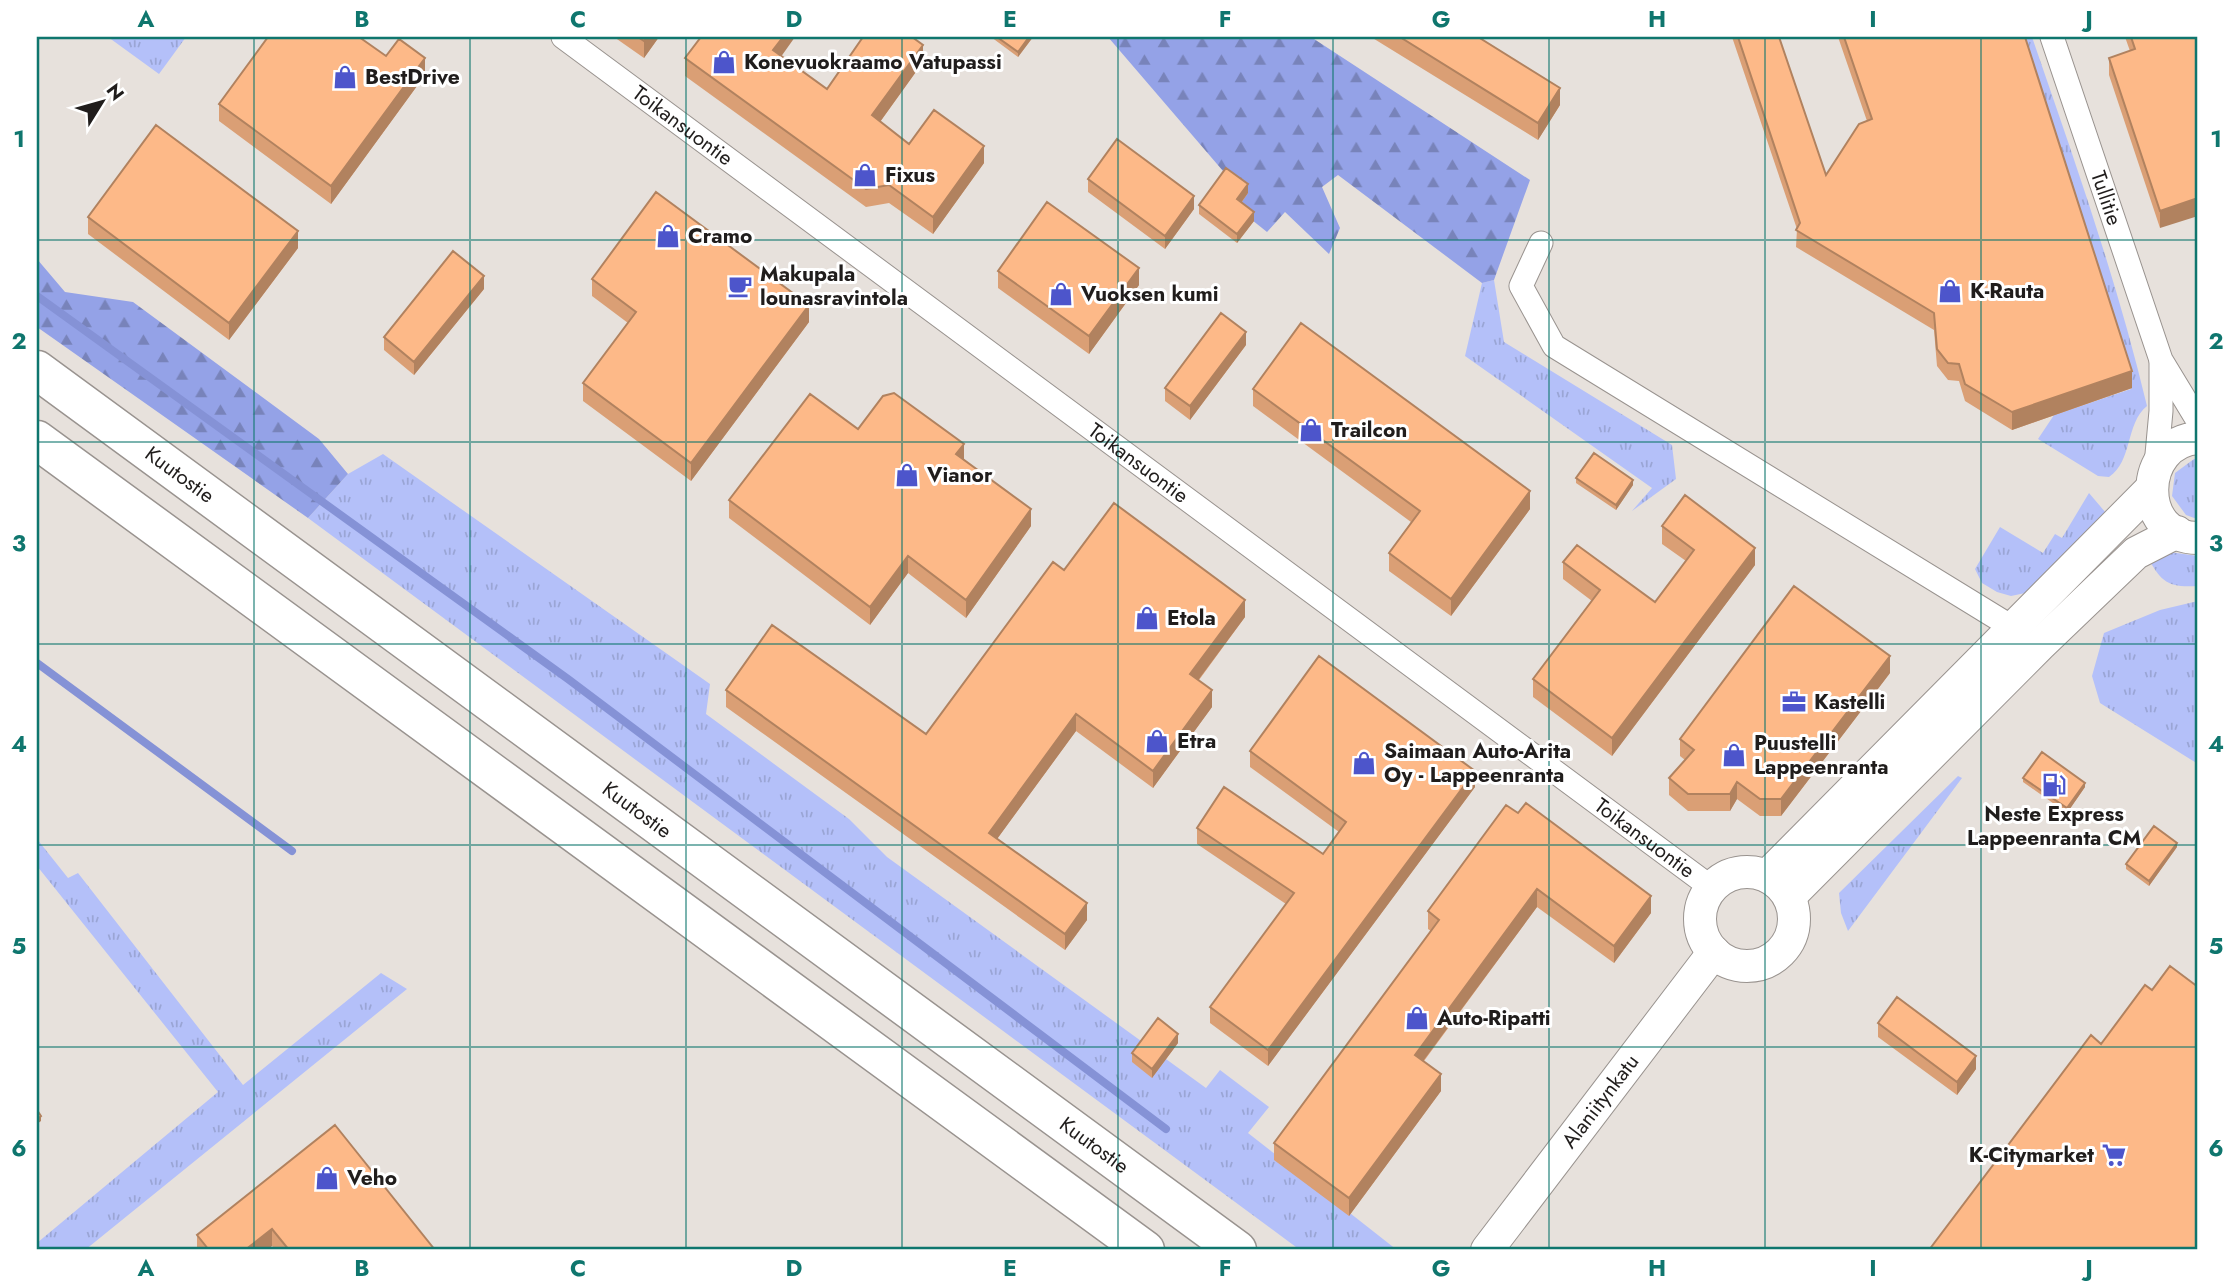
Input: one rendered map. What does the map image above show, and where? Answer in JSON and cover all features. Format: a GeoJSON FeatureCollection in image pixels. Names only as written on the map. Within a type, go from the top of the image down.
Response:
{"type":"FeatureCollection","features":[{"type":"Feature","properties":{"kind":"highway","name":"Kuutostie"},"geometry":{"type":"LineString","coordinates":[[37,370],[1237,1250]]}},
{"type":"Feature","properties":{"kind":"highway"},"geometry":{"type":"LineString","coordinates":[[37,440],[1145,1250]]}},
{"type":"Feature","properties":{"kind":"main road"},"geometry":{"type":"LineString","coordinates":[[1778,887],[2153,478],[2165,452],[2179,442],[2198,438]]}},
{"type":"Feature","properties":{"kind":"main road"},"geometry":{"type":"LineString","coordinates":[[2153,478],[2158,514],[2187,535]]}},
{"type":"Feature","properties":{"kind":"main road"},"geometry":{"type":"LineString","coordinates":[[1778,887],[2136,553],[2187,535]]}},
{"type":"Feature","properties":{"kind":"main road"},"geometry":{"type":"LineString","coordinates":[[1744,872],[1778,887],[1794,919],[1789,941],[1775,957],[1750,966],[1724,960],[1714,952],[1706,940],[1701,920],[1705,900],[1712,888],[1721,880],[1744,872]]}},
{"type":"Feature","properties":{"kind":"main road","name":"Alaniitynkatu"},"geometry":{"type":"LineString","coordinates":[[1487,1250],[1714,952]]}},
{"type":"Feature","properties":{"kind":"street","name":"Toikansuontie"},"geometry":{"type":"LineString","coordinates":[[563,37],[1712,888]]}},
{"type":"Feature","properties":{"kind":"street","name":"Tullitie"},"geometry":{"type":"LineString","coordinates":[[2052,37],[2161,360],[2198,421]]}},
{"type":"Feature","properties":{"kind":"street"},"geometry":{"type":"LineString","coordinates":[[1541,243],[1521,286],[1554,346],[2015,629]]}},
{"type":"Feature","properties":{"kind":"street","name":"Tullitie"},"geometry":{"type":"LineString","coordinates":[[2153,478],[2161,411],[2161,360]]}},
{"type":"Feature","properties":{"kind":"green space"},"geometry":{"type":"Polygon","coordinates":[[[108,37],[186,37],[159,74],[108,37]]]}},
{"type":"Feature","properties":{"kind":"green space"},"geometry":{"type":"Polygon","coordinates":[[[1108,37],[1311,37],[1530,180],[1494,280],[1482,283],[1338,175],[1322,187],[1340,228],[1329,254],[1285,212],[1267,232],[1237,208],[1248,193],[1223,171],[1108,37]]]}},
{"type":"Feature","properties":{"kind":"green space"},"geometry":{"type":"Polygon","coordinates":[[[2019,37],[2032,37],[2109,266],[2147,406],[2135,422],[2122,462],[2109,477],[2098,476],[2038,439],[2054,415],[2131,389],[2019,37]]]}},
{"type":"Feature","properties":{"kind":"green space"},"geometry":{"type":"Polygon","coordinates":[[[37,259],[65,292],[133,302],[319,439],[348,474],[308,518],[37,327],[37,259]]]}},
{"type":"Feature","properties":{"kind":"green space"},"geometry":{"type":"Polygon","coordinates":[[[1494,280],[1504,342],[1672,445],[1676,479],[1632,511],[1652,488],[1465,356],[1482,283],[1494,280]]]}},
{"type":"Feature","properties":{"kind":"green space"},"geometry":{"type":"Polygon","coordinates":[[[383,454],[710,684],[706,714],[849,819],[887,857],[1206,1088],[1220,1070],[1269,1107],[1248,1133],[1397,1250],[1300,1250],[308,518],[348,474],[383,454]]]}},
{"type":"Feature","properties":{"kind":"green space"},"geometry":{"type":"Polygon","coordinates":[[[2198,459],[2197,519],[2186,515],[2172,496],[2175,473],[2198,459]]]}},
{"type":"Feature","properties":{"kind":"green space"},"geometry":{"type":"Polygon","coordinates":[[[2089,493],[2106,513],[2030,592],[2011,596],[1982,583],[1975,569],[2000,527],[2043,553],[2055,534],[2062,538],[2089,493]]]}},
{"type":"Feature","properties":{"kind":"green space"},"geometry":{"type":"Polygon","coordinates":[[[2169,552],[2198,556],[2198,586],[2179,586],[2166,582],[2147,556],[2169,552]]]}},
{"type":"Feature","properties":{"kind":"green space"},"geometry":{"type":"Polygon","coordinates":[[[2198,601],[2198,764],[2100,703],[2092,676],[2104,633],[2160,610],[2198,601]]]}},
{"type":"Feature","properties":{"kind":"green space"},"geometry":{"type":"Polygon","coordinates":[[[1958,776],[1962,778],[1848,931],[1841,913],[1839,893],[1958,776]]]}},
{"type":"Feature","properties":{"kind":"green space"},"geometry":{"type":"Polygon","coordinates":[[[37,839],[68,878],[78,873],[243,1085],[381,973],[407,989],[85,1250],[37,1250],[37,1243],[218,1092],[37,866],[37,839]]]}},
{"type":"Feature","properties":{"kind":"building"},"geometry":{"type":"Polygon","coordinates":[[[268,37],[359,37],[386,56],[399,39],[425,58],[331,186],[219,104],[268,37]]]}},
{"type":"Feature","properties":{"kind":"building"},"geometry":{"type":"Polygon","coordinates":[[[701,37],[783,37],[773,50],[827,89],[863,37],[912,37],[923,45],[872,115],[909,144],[934,110],[984,146],[933,217],[889,185],[866,189],[685,58],[701,37]]]}},
{"type":"Feature","properties":{"kind":"building"},"geometry":{"type":"Polygon","coordinates":[[[997,37],[1029,37],[1018,52],[997,37]]]}},
{"type":"Feature","properties":{"kind":"building"},"geometry":{"type":"Polygon","coordinates":[[[1400,37],[1478,37],[1560,88],[1538,123],[1400,37]]]}},
{"type":"Feature","properties":{"kind":"building"},"geometry":{"type":"Polygon","coordinates":[[[1738,37],[1779,37],[1826,175],[1859,124],[1872,119],[1844,37],[2025,37],[2132,371],[2012,412],[1965,384],[1959,364],[1948,363],[1937,349],[1934,313],[1796,230],[1800,223],[1738,37]]]}},
{"type":"Feature","properties":{"kind":"building"},"geometry":{"type":"Polygon","coordinates":[[[2131,37],[2198,37],[2198,198],[2160,211],[2109,58],[2135,49],[2131,37]]]}},
{"type":"Feature","properties":{"kind":"building"},"geometry":{"type":"Polygon","coordinates":[[[156,125],[298,231],[229,323],[88,217],[156,125]]]}},
{"type":"Feature","properties":{"kind":"building"},"geometry":{"type":"Polygon","coordinates":[[[1117,139],[1194,196],[1165,236],[1088,179],[1117,139]]]}},
{"type":"Feature","properties":{"kind":"building"},"geometry":{"type":"Polygon","coordinates":[[[1226,168],[1248,184],[1237,199],[1254,212],[1237,234],[1199,205],[1226,168]]]}},
{"type":"Feature","properties":{"kind":"building"},"geometry":{"type":"Polygon","coordinates":[[[656,192],[809,305],[691,463],[583,383],[636,312],[592,279],[656,192]]]}},
{"type":"Feature","properties":{"kind":"building"},"geometry":{"type":"Polygon","coordinates":[[[1047,202],[1139,268],[1089,336],[998,271],[1047,202]]]}},
{"type":"Feature","properties":{"kind":"building"},"geometry":{"type":"Polygon","coordinates":[[[453,251],[484,276],[414,362],[384,337],[453,251]]]}},
{"type":"Feature","properties":{"kind":"building"},"geometry":{"type":"Polygon","coordinates":[[[1221,313],[1246,332],[1190,406],[1165,388],[1221,313]]]}},
{"type":"Feature","properties":{"kind":"building"},"geometry":{"type":"Polygon","coordinates":[[[1301,323],[1530,491],[1451,599],[1389,553],[1420,511],[1253,389],[1301,323]]]}},
{"type":"Feature","properties":{"kind":"building"},"geometry":{"type":"Polygon","coordinates":[[[894,393],[964,444],[956,454],[1031,509],[966,600],[908,556],[870,607],[729,500],[810,394],[858,429],[883,396],[894,393]]]}},
{"type":"Feature","properties":{"kind":"building"},"geometry":{"type":"Polygon","coordinates":[[[1594,453],[1633,480],[1616,505],[1576,478],[1594,453]]]}},
{"type":"Feature","properties":{"kind":"building"},"geometry":{"type":"Polygon","coordinates":[[[1685,495],[1755,548],[1612,738],[1533,679],[1600,590],[1563,562],[1577,545],[1655,602],[1694,550],[1662,526],[1685,495]]]}},
{"type":"Feature","properties":{"kind":"building"},"geometry":{"type":"Polygon","coordinates":[[[1114,503],[1245,600],[1190,674],[1212,690],[1153,771],[1076,714],[989,833],[1087,903],[1065,934],[726,690],[772,625],[926,734],[1053,562],[1064,570],[1114,503]]]}},
{"type":"Feature","properties":{"kind":"building","name":"Kastelli"},"geometry":{"type":"Polygon","coordinates":[[[1794,586],[1890,656],[1781,799],[1760,799],[1737,782],[1730,794],[1688,794],[1669,778],[1694,750],[1680,739],[1794,586]]]}},
{"type":"Feature","properties":{"kind":"building"},"geometry":{"type":"Polygon","coordinates":[[[1319,656],[1475,771],[1268,1050],[1210,1007],[1294,893],[1197,828],[1224,787],[1323,854],[1346,822],[1250,751],[1319,656]]]}},
{"type":"Feature","properties":{"kind":"building","name":"Neste Express Lappeenranta CM"},"geometry":{"type":"Polygon","coordinates":[[[2042,752],[2085,783],[2067,808],[2023,778],[2042,752]]]}},
{"type":"Feature","properties":{"kind":"building","name":"Auto-Ripatti"},"geometry":{"type":"Polygon","coordinates":[[[1526,803],[1651,896],[1614,946],[1537,889],[1415,1055],[1441,1074],[1349,1198],[1274,1143],[1439,920],[1428,911],[1506,805],[1518,813],[1526,803]]]}},
{"type":"Feature","properties":{"kind":"building"},"geometry":{"type":"Polygon","coordinates":[[[2154,826],[2177,843],[2149,881],[2126,864],[2154,826]]]}},
{"type":"Feature","properties":{"kind":"building","name":"K-Citymarket"},"geometry":{"type":"Polygon","coordinates":[[[2170,966],[2198,987],[2198,1250],[1929,1250],[2091,1035],[2101,1044],[2145,985],[2152,990],[2170,966]]]}},
{"type":"Feature","properties":{"kind":"building"},"geometry":{"type":"Polygon","coordinates":[[[1897,997],[1976,1056],[1957,1082],[1878,1023],[1897,997]]]}},
{"type":"Feature","properties":{"kind":"building"},"geometry":{"type":"Polygon","coordinates":[[[1158,1018],[1178,1034],[1152,1069],[1132,1053],[1158,1018]]]}},
{"type":"Feature","properties":{"kind":"building","name":"Veho"},"geometry":{"type":"Polygon","coordinates":[[[335,1125],[435,1250],[289,1250],[272,1229],[245,1250],[209,1250],[197,1235],[335,1125]]]}},
{"type":"Feature","properties":{"kind":"waterway"},"geometry":{"type":"LineString","coordinates":[[37,296],[568,679],[1166,1129]]}},
{"type":"Feature","properties":{"kind":"waterway"},"geometry":{"type":"LineString","coordinates":[[37,663],[292,851]]}},
{"type":"Feature","properties":{"kind":"place","name":"Konevuokraamo Vatupassi"},"geometry":{"type":"Point","coordinates":[724,62]}},
{"type":"Feature","properties":{"kind":"place","name":"BestDrive"},"geometry":{"type":"Point","coordinates":[345,77]}},
{"type":"Feature","properties":{"kind":"place","name":"Fixus"},"geometry":{"type":"Point","coordinates":[865,175]}},
{"type":"Feature","properties":{"kind":"place","name":"Cramo"},"geometry":{"type":"Point","coordinates":[668,236]}},
{"type":"Feature","properties":{"kind":"place","name":"Makupala lounasravintola"},"geometry":{"type":"Point","coordinates":[740,286]}},
{"type":"Feature","properties":{"kind":"place","name":"K-Rauta"},"geometry":{"type":"Point","coordinates":[1950,291]}},
{"type":"Feature","properties":{"kind":"place","name":"Vuoksen kumi"},"geometry":{"type":"Point","coordinates":[1061,294]}},
{"type":"Feature","properties":{"kind":"place","name":"Trailcon"},"geometry":{"type":"Point","coordinates":[1311,430]}},
{"type":"Feature","properties":{"kind":"place","name":"Vianor"},"geometry":{"type":"Point","coordinates":[907,475]}},
{"type":"Feature","properties":{"kind":"place","name":"Etola"},"geometry":{"type":"Point","coordinates":[1147,618]}},
{"type":"Feature","properties":{"kind":"place","name":"Kastelli"},"geometry":{"type":"Point","coordinates":[1794,702]}},
{"type":"Feature","properties":{"kind":"place","name":"Etra"},"geometry":{"type":"Point","coordinates":[1157,741]}},
{"type":"Feature","properties":{"kind":"place","name":"Puustelli Lappeenranta"},"geometry":{"type":"Point","coordinates":[1734,755]}},
{"type":"Feature","properties":{"kind":"place","name":"Saimaan Auto-Arita Oy - Lappeenranta"},"geometry":{"type":"Point","coordinates":[1364,763]}},
{"type":"Feature","properties":{"kind":"place","name":"Neste Express Lappeenranta CM"},"geometry":{"type":"Point","coordinates":[2054,785]}},
{"type":"Feature","properties":{"kind":"place","name":"Auto-Ripatti"},"geometry":{"type":"Point","coordinates":[1417,1018]}},
{"type":"Feature","properties":{"kind":"place","name":"K-Citymarket"},"geometry":{"type":"Point","coordinates":[2114,1155]}},
{"type":"Feature","properties":{"kind":"place","name":"Veho"},"geometry":{"type":"Point","coordinates":[327,1178]}}]}
